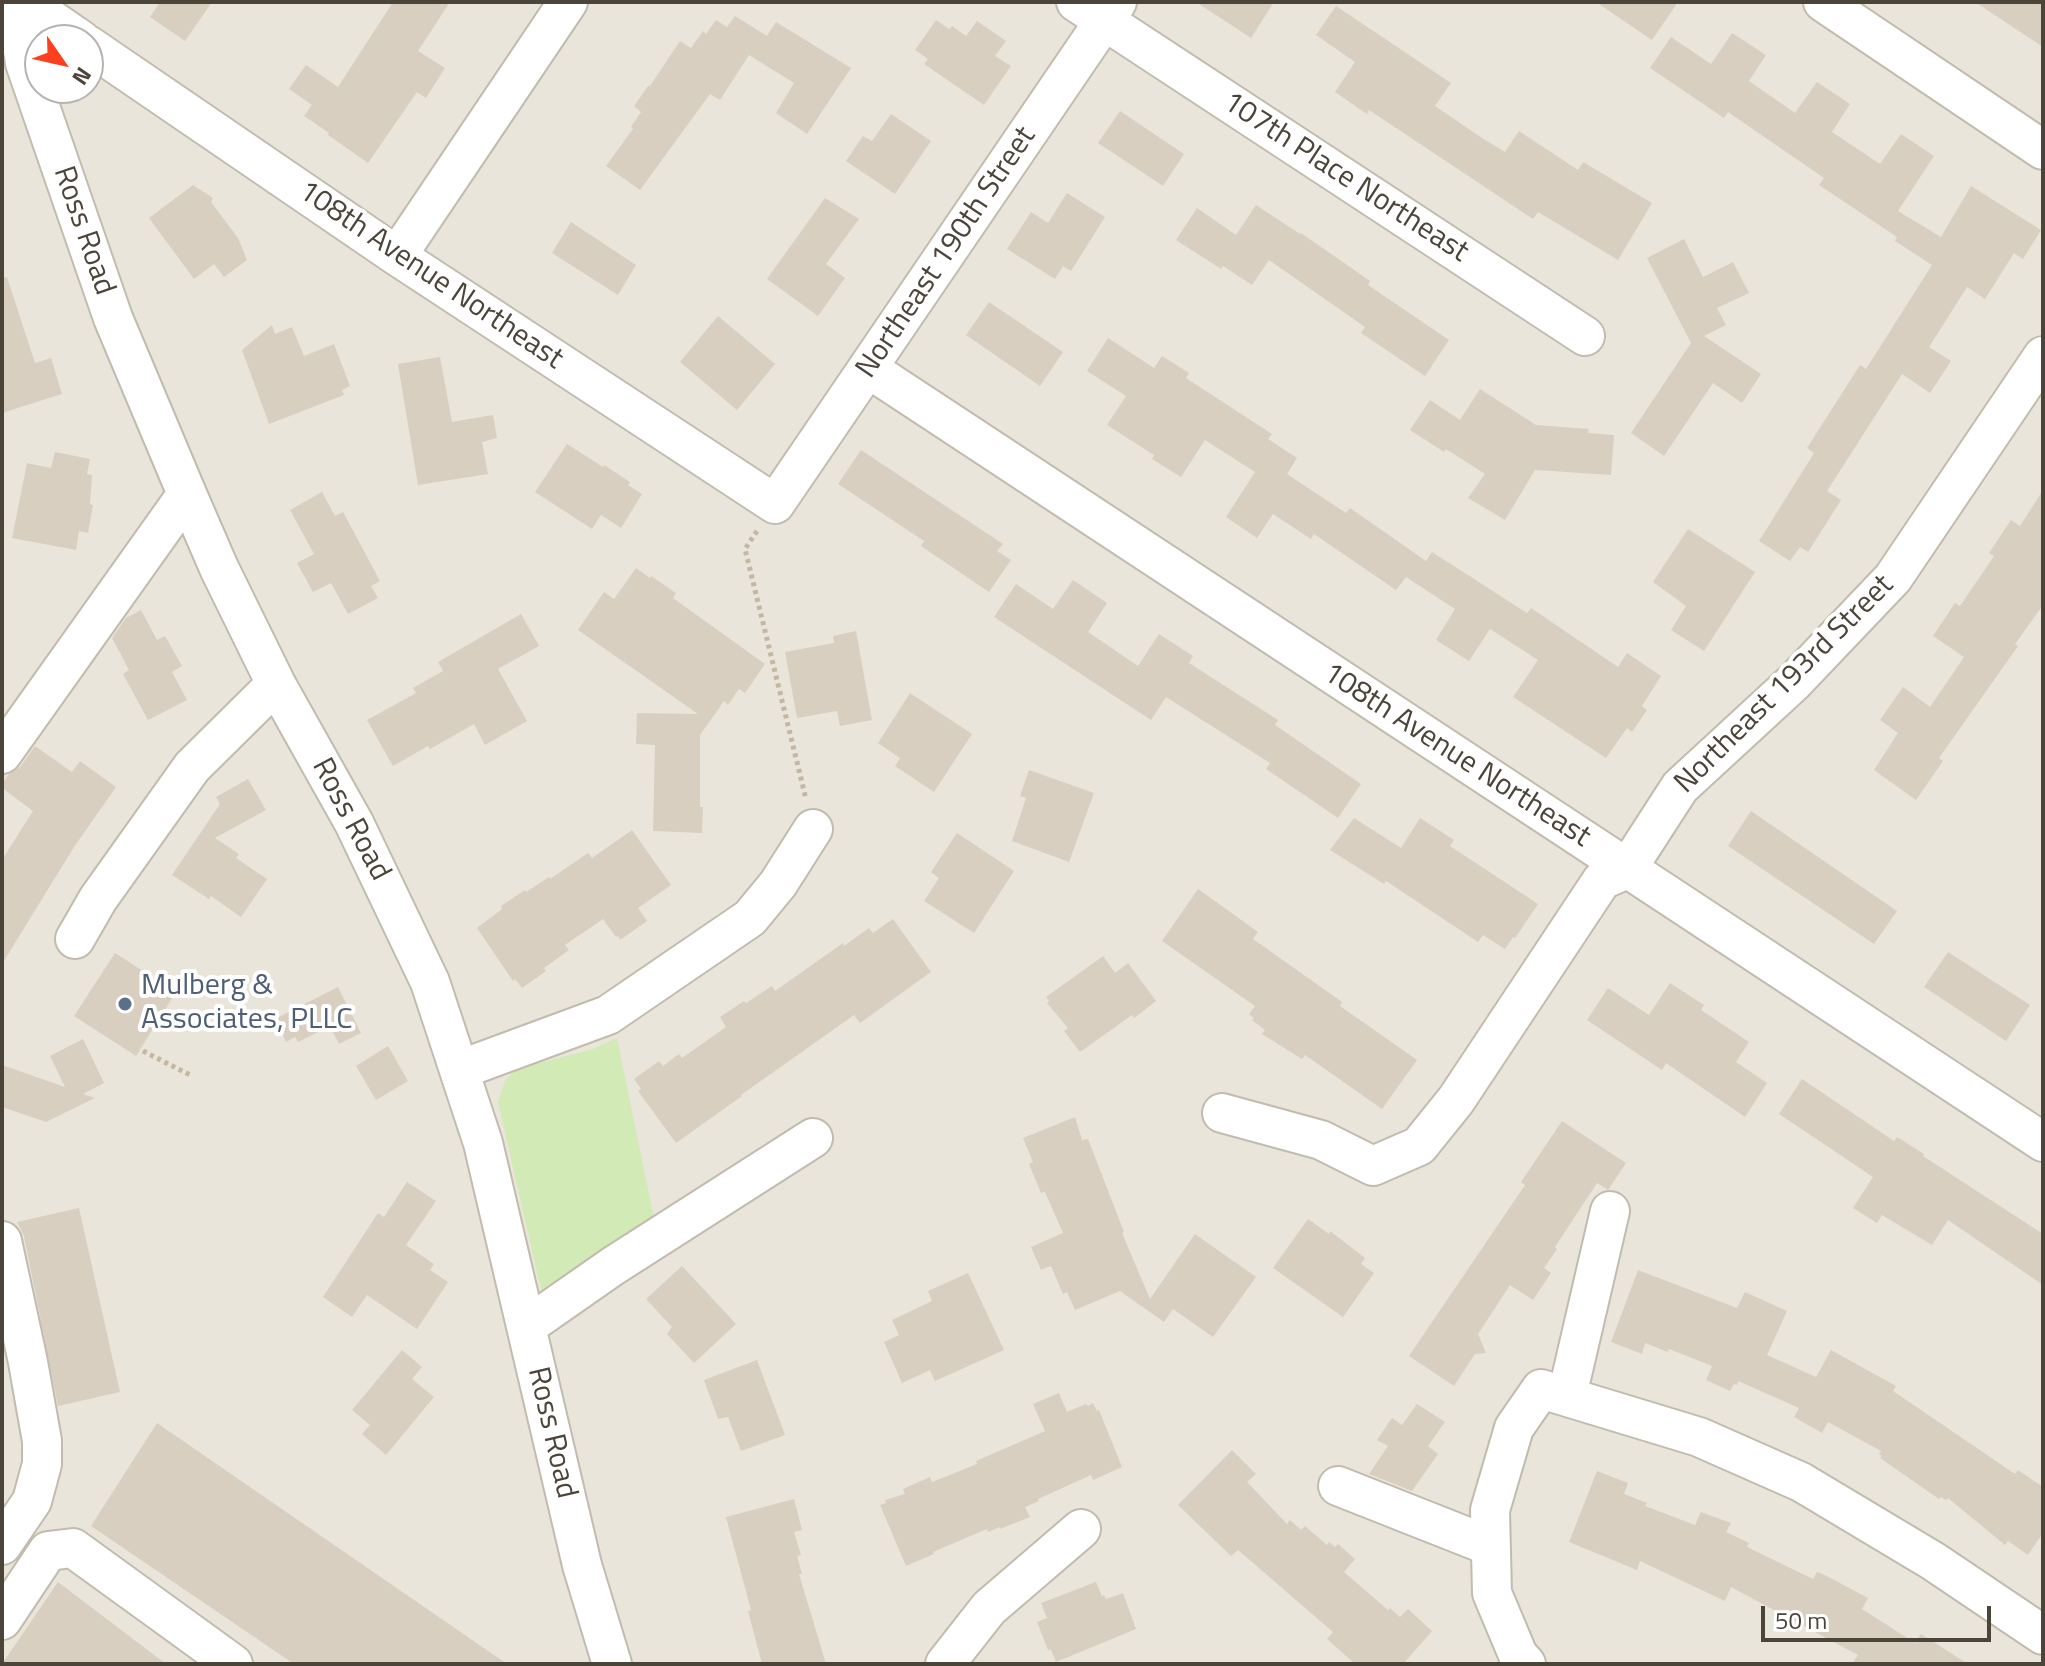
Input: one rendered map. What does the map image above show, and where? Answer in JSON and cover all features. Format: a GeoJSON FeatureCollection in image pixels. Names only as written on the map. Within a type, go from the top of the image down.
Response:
{"type":"FeatureCollection","features":[{"type":"Feature","properties":{"kind":"street"},"geometry":{"type":"LineString","coordinates":[[397,256],[568,2]]}},
{"type":"Feature","properties":{"kind":"street"},"geometry":{"type":"LineString","coordinates":[[1823,2],[2043,150]]}},
{"type":"Feature","properties":{"kind":"street","name":"107th Place Northeast"},"geometry":{"type":"LineString","coordinates":[[1099,8],[1585,336]]}},
{"type":"Feature","properties":{"kind":"street","name":"Northeast 190th Street"},"geometry":{"type":"LineString","coordinates":[[775,504],[869,369],[1099,8]]}},
{"type":"Feature","properties":{"kind":"street"},"geometry":{"type":"LineString","coordinates":[[16,16],[38,24]]}},
{"type":"Feature","properties":{"kind":"street","name":"Ross Road"},"geometry":{"type":"LineString","coordinates":[[16,16],[25,63],[113,318],[187,494],[219,568],[276,684],[354,823],[430,982],[483,1143],[582,1565],[612,1664]]}},
{"type":"Feature","properties":{"kind":"street","name":"108th Avenue Northeast"},"geometry":{"type":"LineString","coordinates":[[104,56],[397,256],[775,504]]}},
{"type":"Feature","properties":{"kind":"street","name":"Northeast 193rd Street"},"geometry":{"type":"LineString","coordinates":[[1222,1113],[1321,1140],[1373,1166],[1419,1146],[1456,1100],[1602,880],[1627,869],[1680,787],[1794,682],[1893,578],[2043,356]]}},
{"type":"Feature","properties":{"kind":"street","name":"108th Avenue Northeast"},"geometry":{"type":"LineString","coordinates":[[869,369],[1627,869],[2040,1132]]}},
{"type":"Feature","properties":{"kind":"street"},"geometry":{"type":"LineString","coordinates":[[2,754],[187,494]]}},
{"type":"Feature","properties":{"kind":"street"},"geometry":{"type":"LineString","coordinates":[[75,939],[98,899],[192,767],[276,684]]}},
{"type":"Feature","properties":{"kind":"street"},"geometry":{"type":"LineString","coordinates":[[459,1070],[608,1015],[750,918],[778,884],[813,829]]}},
{"type":"Feature","properties":{"kind":"street"},"geometry":{"type":"LineString","coordinates":[[527,1326],[613,1266],[813,1138]]}},
{"type":"Feature","properties":{"kind":"street"},"geometry":{"type":"LineString","coordinates":[[1567,1396],[1610,1211]]}},
{"type":"Feature","properties":{"kind":"street"},"geometry":{"type":"LineString","coordinates":[[2,1241],[42,1441],[42,1464],[32,1501],[2,1545]]}},
{"type":"Feature","properties":{"kind":"street"},"geometry":{"type":"LineString","coordinates":[[1526,1664],[1518,1655],[1492,1593],[1490,1510],[1514,1428],[1541,1389],[1699,1437],[1801,1482],[1933,1561],[2043,1635]]}},
{"type":"Feature","properties":{"kind":"street"},"geometry":{"type":"LineString","coordinates":[[1338,1486],[1490,1546]]}},
{"type":"Feature","properties":{"kind":"street"},"geometry":{"type":"LineString","coordinates":[[945,1664],[989,1608],[1081,1529]]}},
{"type":"Feature","properties":{"kind":"street"},"geometry":{"type":"LineString","coordinates":[[2,1620],[13,1581],[48,1551],[73,1548],[233,1664]]}},
{"type":"Feature","properties":{"kind":"path"},"geometry":{"type":"LineString","coordinates":[[775,504],[745,549],[813,829]]}},
{"type":"Feature","properties":{"kind":"path"},"geometry":{"type":"LineString","coordinates":[[143,1051],[192,1076]]}},
{"type":"Feature","properties":{"kind":"shaded area"},"geometry":{"type":"Polygon","coordinates":[[[15,2],[2043,2],[2043,1664],[2,1664],[2,47],[24,62],[15,2]]]}},
{"type":"Feature","properties":{"kind":"green space"},"geometry":{"type":"Polygon","coordinates":[[[617,1038],[655,1223],[542,1294],[498,1102],[505,1081],[516,1069],[593,1049],[617,1038]]]}},
{"type":"Feature","properties":{"kind":"building"},"geometry":{"type":"Polygon","coordinates":[[[160,2],[212,2],[185,41],[150,17],[160,2]]]}},
{"type":"Feature","properties":{"kind":"building"},"geometry":{"type":"Polygon","coordinates":[[[393,2],[450,2],[418,51],[445,68],[426,98],[417,92],[368,163],[304,116],[312,105],[289,89],[306,65],[338,87],[393,2]]]}},
{"type":"Feature","properties":{"kind":"building"},"geometry":{"type":"Polygon","coordinates":[[[1196,2],[1274,2],[1251,38],[1196,2]]]}},
{"type":"Feature","properties":{"kind":"building"},"geometry":{"type":"Polygon","coordinates":[[[1596,2],[1678,2],[1652,40],[1596,2]]]}},
{"type":"Feature","properties":{"kind":"building"},"geometry":{"type":"Polygon","coordinates":[[[1975,2],[2043,2],[2043,47],[1975,2]]]}},
{"type":"Feature","properties":{"kind":"building"},"geometry":{"type":"Polygon","coordinates":[[[1336,6],[1451,83],[1435,106],[1482,138],[1505,152],[1519,131],[1578,170],[1583,162],[1652,203],[1618,260],[1538,212],[1533,219],[1369,110],[1367,114],[1335,92],[1355,62],[1316,35],[1336,6]]]}},
{"type":"Feature","properties":{"kind":"building"},"geometry":{"type":"Polygon","coordinates":[[[735,16],[767,36],[776,22],[851,68],[807,134],[776,113],[794,83],[749,55],[720,100],[710,94],[640,190],[606,166],[633,129],[631,127],[641,112],[634,106],[680,41],[691,48],[716,20],[727,27],[735,16]]]}},
{"type":"Feature","properties":{"kind":"building"},"geometry":{"type":"Polygon","coordinates":[[[936,20],[966,36],[977,21],[1006,41],[995,56],[1011,66],[984,105],[924,64],[928,59],[915,50],[936,20]]]}},
{"type":"Feature","properties":{"kind":"building"},"geometry":{"type":"Polygon","coordinates":[[[1732,33],[1766,55],[1749,81],[1795,113],[1817,82],[1850,104],[1832,132],[1880,164],[1901,134],[1934,156],[1898,211],[1941,237],[1971,186],[2041,230],[2023,259],[2014,253],[1985,299],[1967,287],[1929,347],[1951,361],[1930,393],[1902,374],[1827,491],[1841,500],[1808,552],[1800,547],[1790,561],[1759,541],[1814,453],[1807,448],[1860,365],[1866,369],[1932,265],[1895,241],[1897,237],[1819,185],[1824,178],[1728,112],[1724,118],[1650,68],[1671,37],[1711,64],[1732,33]]]}},
{"type":"Feature","properties":{"kind":"building"},"geometry":{"type":"Polygon","coordinates":[[[1120,111],[1184,154],[1163,186],[1098,143],[1120,111]]]}},
{"type":"Feature","properties":{"kind":"building"},"geometry":{"type":"Polygon","coordinates":[[[891,114],[931,141],[895,194],[846,161],[863,136],[872,141],[891,114]]]}},
{"type":"Feature","properties":{"kind":"building"},"geometry":{"type":"Polygon","coordinates":[[[193,185],[213,198],[211,202],[238,238],[247,260],[224,277],[214,264],[194,279],[149,218],[193,185]]]}},
{"type":"Feature","properties":{"kind":"building"},"geometry":{"type":"Polygon","coordinates":[[[1067,193],[1105,217],[1071,271],[1063,266],[1055,279],[1007,249],[1031,212],[1048,223],[1067,193]]]}},
{"type":"Feature","properties":{"kind":"building"},"geometry":{"type":"Polygon","coordinates":[[[825,198],[859,219],[826,264],[845,278],[818,316],[767,279],[825,198]]]}},
{"type":"Feature","properties":{"kind":"building"},"geometry":{"type":"Polygon","coordinates":[[[1256,205],[1370,281],[1368,285],[1449,340],[1425,376],[1361,333],[1365,327],[1269,260],[1252,285],[1176,240],[1197,208],[1236,235],[1256,205]]]}},
{"type":"Feature","properties":{"kind":"building"},"geometry":{"type":"Polygon","coordinates":[[[571,222],[636,265],[618,295],[552,253],[571,222]]]}},
{"type":"Feature","properties":{"kind":"building"},"geometry":{"type":"Polygon","coordinates":[[[1684,239],[1703,277],[1733,262],[1749,293],[1717,308],[1726,325],[1704,336],[1761,374],[1742,403],[1713,383],[1664,456],[1631,433],[1691,343],[1647,258],[1684,239]]]}},
{"type":"Feature","properties":{"kind":"building"},"geometry":{"type":"Polygon","coordinates":[[[7,277],[35,363],[51,358],[62,394],[2,413],[2,278],[7,277]]]}},
{"type":"Feature","properties":{"kind":"building"},"geometry":{"type":"Polygon","coordinates":[[[989,302],[1063,352],[1040,386],[966,335],[989,302]]]}},
{"type":"Feature","properties":{"kind":"building"},"geometry":{"type":"Polygon","coordinates":[[[718,316],[775,364],[737,410],[680,362],[718,316]]]}},
{"type":"Feature","properties":{"kind":"building"},"geometry":{"type":"Polygon","coordinates":[[[272,325],[275,334],[292,327],[304,356],[334,344],[350,386],[342,390],[344,395],[269,424],[242,350],[272,325]]]}},
{"type":"Feature","properties":{"kind":"building"},"geometry":{"type":"Polygon","coordinates":[[[1108,338],[1154,368],[1162,356],[1189,373],[1186,378],[1272,434],[1268,439],[1297,458],[1287,474],[1346,513],[1350,508],[1426,561],[1432,552],[1527,613],[1531,608],[1618,667],[1627,653],[1661,676],[1642,706],[1647,710],[1632,732],[1627,728],[1606,758],[1513,697],[1538,660],[1490,629],[1469,661],[1436,640],[1455,609],[1406,577],[1396,590],[1314,534],[1311,539],[1273,514],[1257,538],[1226,517],[1255,472],[1205,440],[1181,477],[1152,459],[1154,455],[1107,425],[1126,396],[1087,371],[1108,338]]]}},
{"type":"Feature","properties":{"kind":"building"},"geometry":{"type":"Polygon","coordinates":[[[440,357],[452,422],[493,415],[497,438],[482,442],[488,474],[418,485],[398,364],[440,357]]]}},
{"type":"Feature","properties":{"kind":"building"},"geometry":{"type":"Polygon","coordinates":[[[1480,389],[1536,425],[1589,429],[1588,433],[1614,435],[1611,475],[1535,470],[1505,520],[1468,498],[1485,474],[1410,430],[1430,400],[1460,420],[1480,389]]]}},
{"type":"Feature","properties":{"kind":"building"},"geometry":{"type":"Polygon","coordinates":[[[567,444],[630,482],[628,485],[642,494],[621,528],[601,515],[592,529],[535,492],[567,444]]]}},
{"type":"Feature","properties":{"kind":"building"},"geometry":{"type":"Polygon","coordinates":[[[861,450],[1003,544],[997,551],[1011,560],[989,592],[921,546],[924,541],[838,484],[861,450]]]}},
{"type":"Feature","properties":{"kind":"building"},"geometry":{"type":"Polygon","coordinates":[[[55,452],[90,459],[87,474],[92,475],[90,504],[93,505],[88,533],[79,531],[76,550],[12,538],[27,463],[51,468],[55,452]]]}},
{"type":"Feature","properties":{"kind":"building"},"geometry":{"type":"Polygon","coordinates":[[[2043,490],[2043,605],[1939,758],[1943,761],[1916,800],[1874,770],[1898,733],[1880,720],[1903,687],[1930,707],[1964,657],[1933,636],[1955,603],[1960,606],[1994,556],[1989,553],[2011,520],[2020,526],[2043,490]]]}},
{"type":"Feature","properties":{"kind":"building"},"geometry":{"type":"Polygon","coordinates":[[[322,492],[335,516],[343,512],[380,581],[371,586],[378,598],[348,614],[331,583],[313,592],[297,563],[314,554],[290,510],[322,492]]]}},
{"type":"Feature","properties":{"kind":"building"},"geometry":{"type":"Polygon","coordinates":[[[1688,529],[1755,572],[1704,651],[1671,630],[1686,606],[1653,582],[1688,529]]]}},
{"type":"Feature","properties":{"kind":"building"},"geometry":{"type":"Polygon","coordinates":[[[636,568],[676,593],[673,598],[765,664],[745,693],[739,689],[728,705],[724,701],[700,735],[702,833],[653,831],[655,745],[636,744],[637,713],[698,714],[578,630],[604,592],[614,599],[636,568]]]}},
{"type":"Feature","properties":{"kind":"building"},"geometry":{"type":"Polygon","coordinates":[[[1073,580],[1107,603],[1088,632],[1138,666],[1159,634],[1193,656],[1189,663],[1278,720],[1275,725],[1361,784],[1338,818],[1266,769],[1270,763],[1166,697],[1151,720],[994,617],[1016,584],[1053,609],[1073,580]]]}},
{"type":"Feature","properties":{"kind":"building"},"geometry":{"type":"Polygon","coordinates":[[[141,610],[157,640],[165,636],[182,666],[172,672],[187,700],[148,720],[123,674],[129,670],[112,638],[126,618],[141,610]]]}},
{"type":"Feature","properties":{"kind":"building"},"geometry":{"type":"Polygon","coordinates":[[[521,614],[539,646],[498,669],[527,721],[485,745],[474,724],[393,766],[367,720],[416,693],[413,688],[443,671],[438,662],[521,614]]]}},
{"type":"Feature","properties":{"kind":"building"},"geometry":{"type":"Polygon","coordinates":[[[856,631],[872,720],[840,726],[837,711],[797,718],[785,652],[834,643],[833,636],[856,631]]]}},
{"type":"Feature","properties":{"kind":"building"},"geometry":{"type":"Polygon","coordinates":[[[910,693],[972,734],[934,792],[895,766],[900,758],[878,743],[910,693]]]}},
{"type":"Feature","properties":{"kind":"building"},"geometry":{"type":"Polygon","coordinates":[[[35,746],[72,772],[80,761],[116,787],[74,847],[2,964],[2,860],[33,811],[2,788],[2,784],[9,774],[20,767],[35,746]]]}},
{"type":"Feature","properties":{"kind":"building"},"geometry":{"type":"Polygon","coordinates":[[[1029,770],[1094,793],[1069,862],[1012,841],[1026,798],[1020,796],[1029,770]]]}},
{"type":"Feature","properties":{"kind":"building"},"geometry":{"type":"Polygon","coordinates":[[[248,779],[266,810],[215,838],[239,854],[236,858],[267,879],[241,917],[172,875],[220,804],[216,797],[248,779]]]}},
{"type":"Feature","properties":{"kind":"building"},"geometry":{"type":"Polygon","coordinates":[[[1751,811],[1897,911],[1874,944],[1728,846],[1751,811]]]}},
{"type":"Feature","properties":{"kind":"building"},"geometry":{"type":"Polygon","coordinates":[[[1354,818],[1401,848],[1420,818],[1454,840],[1450,846],[1538,904],[1505,949],[1483,935],[1478,942],[1386,881],[1384,884],[1330,850],[1354,818]]]}},
{"type":"Feature","properties":{"kind":"building"},"geometry":{"type":"Polygon","coordinates":[[[632,830],[671,885],[638,908],[647,921],[620,940],[603,919],[565,945],[569,950],[522,988],[515,979],[513,981],[477,928],[525,890],[550,879],[588,853],[592,858],[632,830]]]}},
{"type":"Feature","properties":{"kind":"building"},"geometry":{"type":"Polygon","coordinates":[[[957,833],[1014,871],[974,933],[924,901],[939,878],[931,872],[957,833]]]}},
{"type":"Feature","properties":{"kind":"building"},"geometry":{"type":"Polygon","coordinates":[[[1198,889],[1258,932],[1253,939],[1417,1060],[1382,1109],[1305,1055],[1302,1059],[1262,1034],[1265,1030],[1249,1014],[1255,1006],[1162,941],[1198,889]]]}},
{"type":"Feature","properties":{"kind":"building"},"geometry":{"type":"Polygon","coordinates":[[[893,919],[931,972],[860,1023],[854,1015],[676,1143],[638,1091],[641,1089],[634,1079],[659,1061],[663,1066],[679,1054],[682,1058],[726,1027],[720,1017],[744,1001],[746,1003],[772,986],[775,991],[843,943],[844,946],[869,928],[873,933],[893,919]]]}},
{"type":"Feature","properties":{"kind":"building"},"geometry":{"type":"Polygon","coordinates":[[[1948,952],[2030,1005],[2006,1041],[1924,987],[1948,952]]]}},
{"type":"Feature","properties":{"kind":"building","name":"Mulberg & Associates, PLLC"},"geometry":{"type":"Polygon","coordinates":[[[115,953],[176,992],[136,1056],[74,1016],[115,953]]]}},
{"type":"Feature","properties":{"kind":"building"},"geometry":{"type":"Polygon","coordinates":[[[1103,956],[1115,973],[1128,963],[1156,1001],[1080,1052],[1064,1031],[1068,1028],[1047,1003],[1046,997],[1103,956]]]}},
{"type":"Feature","properties":{"kind":"building"},"geometry":{"type":"Polygon","coordinates":[[[1670,983],[1704,1005],[1701,1010],[1749,1042],[1736,1062],[1767,1083],[1745,1117],[1666,1063],[1662,1070],[1587,1020],[1608,988],[1649,1015],[1670,983]]]}},
{"type":"Feature","properties":{"kind":"building"},"geometry":{"type":"Polygon","coordinates":[[[338,987],[361,1033],[339,1044],[330,1026],[298,1042],[295,1037],[286,1042],[275,1019],[338,987]]]}},
{"type":"Feature","properties":{"kind":"building"},"geometry":{"type":"Polygon","coordinates":[[[83,1039],[104,1083],[83,1094],[95,1098],[46,1122],[2,1107],[2,1065],[65,1087],[50,1056],[83,1039]]]}},
{"type":"Feature","properties":{"kind":"building"},"geometry":{"type":"Polygon","coordinates":[[[388,1046],[408,1081],[376,1100],[356,1066],[388,1046]]]}},
{"type":"Feature","properties":{"kind":"building"},"geometry":{"type":"Polygon","coordinates":[[[1802,1079],[1894,1141],[1897,1137],[1924,1154],[2043,1234],[2043,1285],[1948,1220],[1932,1245],[1882,1215],[1877,1223],[1853,1208],[1873,1177],[1779,1114],[1802,1079]]]}},
{"type":"Feature","properties":{"kind":"building"},"geometry":{"type":"Polygon","coordinates":[[[1075,1117],[1082,1140],[1088,1139],[1150,1299],[1195,1234],[1256,1277],[1213,1337],[1173,1309],[1164,1322],[1120,1291],[1075,1310],[1067,1292],[1063,1294],[1051,1266],[1041,1270],[1031,1247],[1063,1233],[1045,1192],[1041,1193],[1023,1138],[1075,1117]]]}},
{"type":"Feature","properties":{"kind":"building"},"geometry":{"type":"Polygon","coordinates":[[[1562,1121],[1626,1163],[1608,1190],[1597,1183],[1555,1247],[1557,1249],[1544,1268],[1551,1273],[1533,1300],[1510,1285],[1478,1334],[1486,1353],[1475,1354],[1454,1386],[1409,1356],[1525,1185],[1521,1182],[1562,1121]]]}},
{"type":"Feature","properties":{"kind":"building"},"geometry":{"type":"Polygon","coordinates":[[[407,1182],[436,1201],[406,1245],[434,1264],[430,1270],[448,1282],[417,1329],[367,1295],[352,1317],[323,1297],[378,1213],[384,1217],[407,1182]]]}},
{"type":"Feature","properties":{"kind":"building"},"geometry":{"type":"Polygon","coordinates":[[[79,1208],[120,1392],[58,1406],[24,1236],[17,1222],[79,1208]]]}},
{"type":"Feature","properties":{"kind":"building"},"geometry":{"type":"Polygon","coordinates":[[[1308,1219],[1329,1234],[1330,1231],[1365,1258],[1361,1264],[1374,1273],[1343,1317],[1273,1268],[1308,1219]]]}},
{"type":"Feature","properties":{"kind":"building"},"geometry":{"type":"Polygon","coordinates":[[[682,1266],[736,1324],[694,1363],[667,1334],[672,1327],[646,1299],[682,1266]]]}},
{"type":"Feature","properties":{"kind":"building"},"geometry":{"type":"Polygon","coordinates":[[[1638,1270],[1737,1308],[1745,1292],[1787,1311],[1767,1355],[1816,1377],[1831,1350],[1896,1386],[1893,1391],[2015,1474],[2018,1470],[2043,1487],[2043,1533],[2028,1555],[2008,1541],[2005,1545],[1948,1498],[1939,1499],[1880,1458],[1881,1451],[1828,1422],[1822,1433],[1794,1417],[1799,1408],[1738,1381],[1730,1391],[1706,1380],[1712,1366],[1669,1349],[1668,1352],[1645,1343],[1642,1354],[1611,1342],[1638,1270]]]}},
{"type":"Feature","properties":{"kind":"building"},"geometry":{"type":"Polygon","coordinates":[[[968,1273],[1004,1350],[935,1381],[930,1370],[902,1383],[884,1342],[899,1335],[892,1320],[932,1301],[928,1291],[968,1273]]]}},
{"type":"Feature","properties":{"kind":"building"},"geometry":{"type":"Polygon","coordinates":[[[402,1350],[422,1367],[412,1379],[434,1397],[386,1455],[362,1434],[370,1425],[352,1410],[402,1350]]]}},
{"type":"Feature","properties":{"kind":"building"},"geometry":{"type":"Polygon","coordinates":[[[757,1360],[785,1435],[741,1451],[728,1417],[718,1419],[704,1380],[757,1360]]]}},
{"type":"Feature","properties":{"kind":"building"},"geometry":{"type":"Polygon","coordinates":[[[1059,1393],[1067,1412],[1093,1403],[1099,1410],[1122,1467],[1093,1480],[1091,1475],[1038,1499],[1025,1507],[1030,1517],[1000,1529],[988,1532],[987,1529],[906,1566],[880,1505],[886,1503],[885,1500],[905,1494],[903,1489],[930,1477],[932,1482],[977,1464],[976,1461],[1045,1431],[1033,1404],[1059,1393]]]}},
{"type":"Feature","properties":{"kind":"building"},"geometry":{"type":"Polygon","coordinates":[[[1417,1404],[1445,1422],[1428,1446],[1438,1454],[1412,1491],[1369,1474],[1388,1446],[1377,1440],[1392,1418],[1402,1425],[1417,1404]]]}},
{"type":"Feature","properties":{"kind":"building"},"geometry":{"type":"Polygon","coordinates":[[[157,1423],[507,1664],[294,1664],[91,1526],[157,1423]]]}},
{"type":"Feature","properties":{"kind":"building"},"geometry":{"type":"Polygon","coordinates":[[[1232,1450],[1256,1474],[1247,1482],[1287,1524],[1290,1520],[1301,1530],[1305,1526],[1327,1545],[1329,1542],[1335,1547],[1338,1544],[1355,1559],[1344,1572],[1388,1610],[1390,1608],[1400,1617],[1408,1609],[1432,1631],[1403,1664],[1355,1664],[1327,1639],[1333,1632],[1238,1550],[1231,1556],[1178,1505],[1232,1450]]]}},
{"type":"Feature","properties":{"kind":"building"},"geometry":{"type":"Polygon","coordinates":[[[1597,1471],[1628,1483],[1624,1494],[1647,1503],[1645,1506],[1695,1525],[1701,1512],[1731,1523],[1726,1532],[1749,1543],[1747,1547],[1813,1579],[1817,1572],[1823,1574],[1868,1598],[1862,1609],[1915,1643],[1921,1634],[1968,1664],[1852,1664],[1858,1655],[1731,1587],[1725,1601],[1640,1561],[1637,1570],[1569,1542],[1597,1471]]]}},
{"type":"Feature","properties":{"kind":"building"},"geometry":{"type":"Polygon","coordinates":[[[794,1499],[802,1530],[794,1532],[801,1555],[797,1556],[802,1574],[799,1574],[826,1664],[762,1664],[726,1517],[794,1499]]]}},
{"type":"Feature","properties":{"kind":"building"},"geometry":{"type":"Polygon","coordinates":[[[58,1582],[166,1664],[2,1664],[58,1582]]]}},
{"type":"Feature","properties":{"kind":"building"},"geometry":{"type":"Polygon","coordinates":[[[1096,1582],[1106,1599],[1123,1593],[1136,1629],[1056,1662],[1037,1622],[1047,1618],[1041,1603],[1096,1582]]]}},
{"type":"Feature","properties":{"kind":"place","name":"Mulberg & Associates, PLLC"},"geometry":{"type":"Point","coordinates":[125,1004]}}]}
